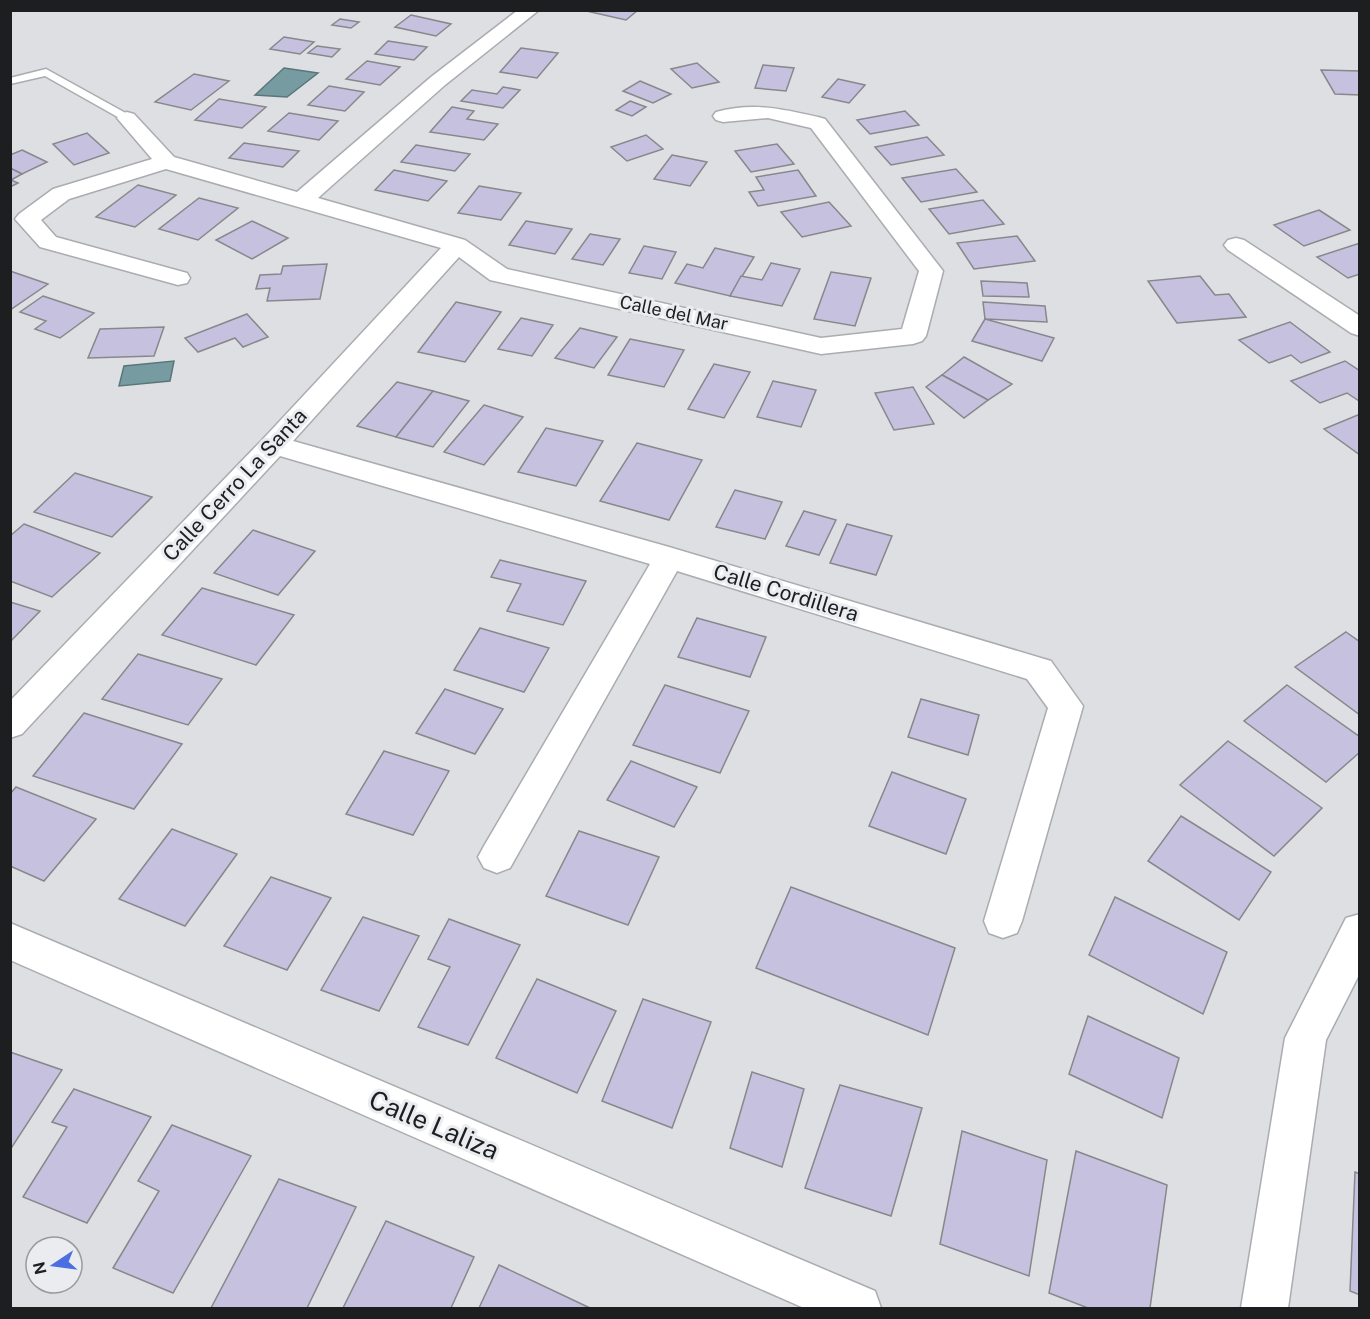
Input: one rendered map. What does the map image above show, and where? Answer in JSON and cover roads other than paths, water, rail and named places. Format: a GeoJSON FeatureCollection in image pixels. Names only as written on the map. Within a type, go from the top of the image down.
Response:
{"type":"FeatureCollection","features":[{"type":"Feature","properties":{"kind":"street"},"geometry":{"type":"LineString","coordinates":[[302,200],[438,81],[530,10]]}},
{"type":"Feature","properties":{"kind":"street","name":"Calle del Mar"},"geometry":{"type":"LineString","coordinates":[[165,162],[457,245],[499,275],[821,346],[913,336],[931,272],[818,123],[768,112],[723,116]]}},
{"type":"Feature","properties":{"kind":"street"},"geometry":{"type":"LineString","coordinates":[[127,118],[165,162],[61,194],[27,219],[48,242],[178,278]]}},
{"type":"Feature","properties":{"kind":"street","name":"Calle Cerro La Santa"},"geometry":{"type":"LineString","coordinates":[[10,724],[274,444],[457,245]]}},
{"type":"Feature","properties":{"kind":"street"},"geometry":{"type":"LineString","coordinates":[[1236,245],[1359,327]]}},
{"type":"Feature","properties":{"kind":"street","name":"Calle Cordillera"},"geometry":{"type":"LineString","coordinates":[[274,444],[669,558],[1039,670],[1066,706],[1003,921]]}},
{"type":"Feature","properties":{"kind":"street"},"geometry":{"type":"LineString","coordinates":[[497,857],[669,558]]}},
{"type":"Feature","properties":{"kind":"street"},"geometry":{"type":"LineString","coordinates":[[1264,1308],[1306,1038],[1359,931]]}},
{"type":"Feature","properties":{"kind":"street","name":"Calle Laliza"},"geometry":{"type":"LineString","coordinates":[[10,941],[858,1308]]}},
{"type":"Feature","properties":{"kind":"lane"},"geometry":{"type":"LineString","coordinates":[[11,81],[46,72],[127,118]]}},
{"type":"Feature","properties":{"kind":"water"},"geometry":{"type":"Polygon","coordinates":[[[284,68],[318,73],[287,97],[255,95],[284,68]]]}},
{"type":"Feature","properties":{"kind":"water"},"geometry":{"type":"Polygon","coordinates":[[[174,361],[170,381],[119,386],[124,366],[174,361]]]}}]}
